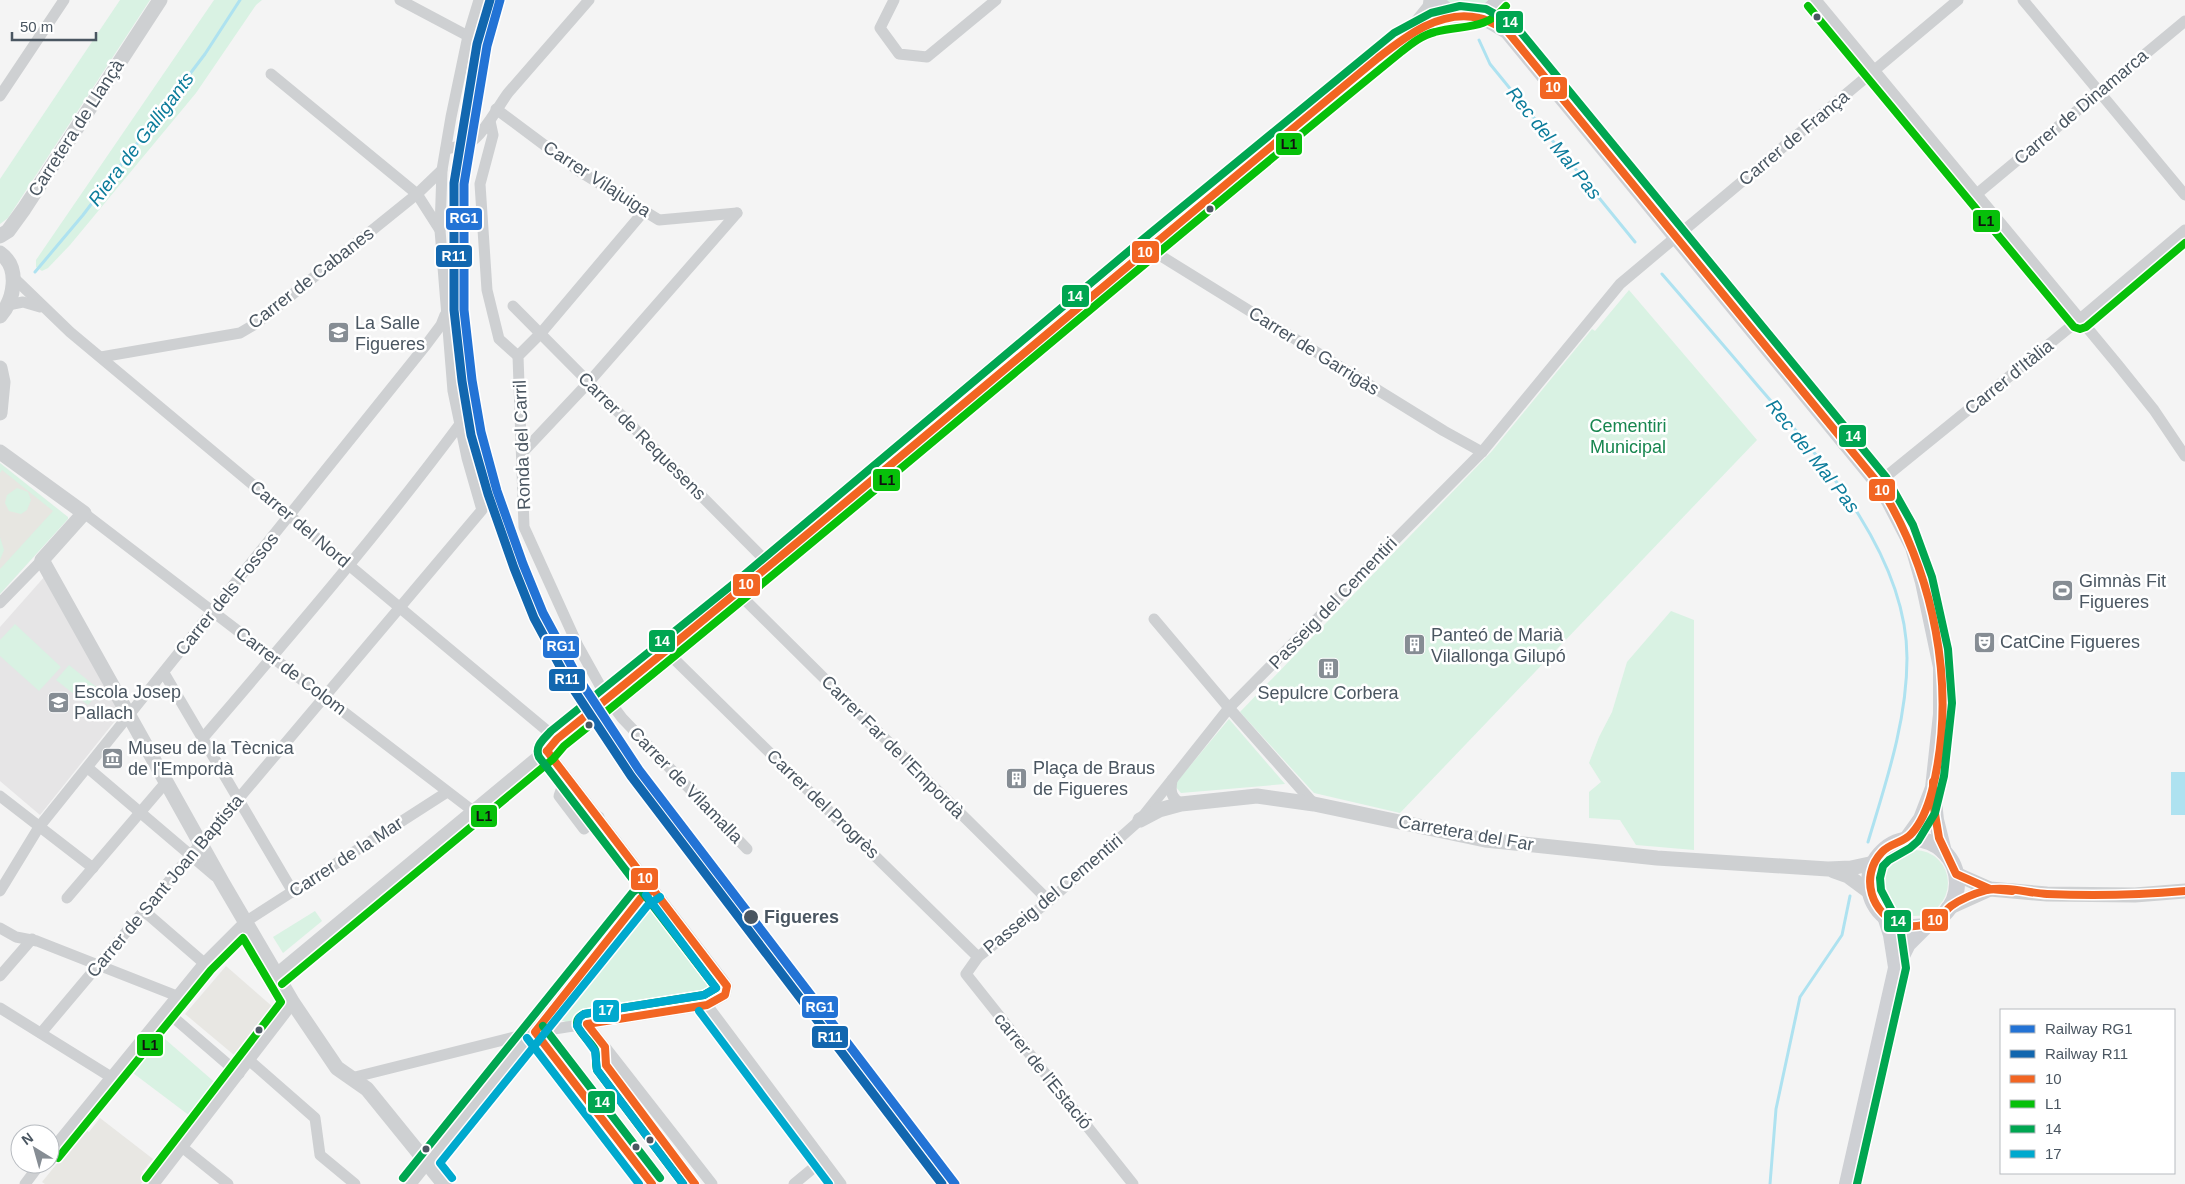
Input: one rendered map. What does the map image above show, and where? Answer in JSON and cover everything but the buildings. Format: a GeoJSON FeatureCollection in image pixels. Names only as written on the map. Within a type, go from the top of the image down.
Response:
{"type":"FeatureCollection","features":[{"type":"Feature","properties":{"kind":"main road"},"geometry":{"type":"LineString","coordinates":[[1436,0],[1445,10],[1490,22],[1507,31],[1878,483],[1894,508],[1913,547],[1923,582],[1941,667],[1942,702],[1933,788],[1936,820],[1944,852]]}},
{"type":"Feature","properties":{"kind":"main road"},"geometry":{"type":"LineString","coordinates":[[1467,17],[1489,10],[1499,0]]}},
{"type":"Feature","properties":{"kind":"main road"},"geometry":{"type":"LineString","coordinates":[[1499,0],[1507,31]]}},
{"type":"Feature","properties":{"kind":"main road"},"geometry":{"type":"LineString","coordinates":[[1906,840],[1921,819],[1933,788]]}},
{"type":"Feature","properties":{"kind":"main road"},"geometry":{"type":"LineString","coordinates":[[1906,840],[1927,841],[1944,852],[1956,874],[1956,892],[1948,908],[1940,917],[1918,926],[1906,926],[1885,916],[1876,906],[1871,893],[1870,878],[1874,863],[1887,848],[1906,840]]}},
{"type":"Feature","properties":{"kind":"main road"},"geometry":{"type":"LineString","coordinates":[[1885,916],[1891,935],[1896,968]]}},
{"type":"Feature","properties":{"kind":"main road"},"geometry":{"type":"LineString","coordinates":[[1847,1184],[1896,968],[1908,944],[1929,923]]}},
{"type":"Feature","properties":{"kind":"street"},"geometry":{"type":"LineString","coordinates":[[0,96],[64,0]]}},
{"type":"Feature","properties":{"kind":"street","name":"Carretera de Llançà"},"geometry":{"type":"LineString","coordinates":[[4,311],[12,293],[12,274],[4,234],[160,0]]}},
{"type":"Feature","properties":{"kind":"street"},"geometry":{"type":"LineString","coordinates":[[400,0],[468,36]]}},
{"type":"Feature","properties":{"kind":"street"},"geometry":{"type":"LineString","coordinates":[[203,738],[350,565],[421,477],[460,424],[453,391],[440,230],[442,170],[468,36],[479,0]]}},
{"type":"Feature","properties":{"kind":"street"},"geometry":{"type":"LineString","coordinates":[[446,149],[471,142],[490,121],[496,109],[589,0]]}},
{"type":"Feature","properties":{"kind":"street"},"geometry":{"type":"LineString","coordinates":[[893,1],[880,28],[900,54],[928,57],[996,0]]}},
{"type":"Feature","properties":{"kind":"street"},"geometry":{"type":"LineString","coordinates":[[1407,35],[1430,7],[1430,0]]}},
{"type":"Feature","properties":{"kind":"street"},"geometry":{"type":"LineString","coordinates":[[1816,0],[1978,193],[2154,410],[2185,456]]}},
{"type":"Feature","properties":{"kind":"street","name":"Carrer de França"},"geometry":{"type":"LineString","coordinates":[[1675,236],[1958,0]]}},
{"type":"Feature","properties":{"kind":"street"},"geometry":{"type":"LineString","coordinates":[[2023,0],[2185,195]]}},
{"type":"Feature","properties":{"kind":"street"},"geometry":{"type":"LineString","coordinates":[[276,976],[546,751],[557,739],[738,594],[1148,248],[1407,35],[1427,23],[1467,17]]}},
{"type":"Feature","properties":{"kind":"street","name":"Carrer de Dinamarca"},"geometry":{"type":"LineString","coordinates":[[1978,193],[2185,21]]}},
{"type":"Feature","properties":{"kind":"street"},"geometry":{"type":"LineString","coordinates":[[271,74],[417,194],[440,230]]}},
{"type":"Feature","properties":{"kind":"street","name":"Carrer Vilajuiga"},"geometry":{"type":"LineString","coordinates":[[496,109],[579,171],[659,220],[737,213],[589,382]]}},
{"type":"Feature","properties":{"kind":"street"},"geometry":{"type":"LineString","coordinates":[[490,121],[493,135],[480,184],[487,290],[499,339],[518,356]]}},
{"type":"Feature","properties":{"kind":"street","name":"Carrer de Cabanes"},"geometry":{"type":"LineString","coordinates":[[98,354],[240,333],[257,323],[417,194],[442,170]]}},
{"type":"Feature","properties":{"kind":"street","name":"Ronda del Carril"},"geometry":{"type":"LineString","coordinates":[[607,698],[578,646],[524,527],[523,452],[518,356],[541,333],[645,210]]}},
{"type":"Feature","properties":{"kind":"street","name":"Carrer d'Itàlia"},"geometry":{"type":"LineString","coordinates":[[1878,483],[2080,319],[2185,230]]}},
{"type":"Feature","properties":{"kind":"street","name":"Passeig del Cementiri"},"geometry":{"type":"LineString","coordinates":[[978,957],[1049,901],[1140,820],[1229,708],[1482,452],[1620,284],[1675,236]]}},
{"type":"Feature","properties":{"kind":"street","name":"Carrer de Garrigàs"},"geometry":{"type":"LineString","coordinates":[[1148,248],[1444,431],[1482,452]]}},
{"type":"Feature","properties":{"kind":"street"},"geometry":{"type":"LineString","coordinates":[[0,253],[8,261],[12,274]]}},
{"type":"Feature","properties":{"kind":"street","name":"Carrer del Nord"},"geometry":{"type":"LineString","coordinates":[[12,274],[42,308],[557,739]]}},
{"type":"Feature","properties":{"kind":"street","name":"Carrer del Nord"},"geometry":{"type":"LineString","coordinates":[[4,311],[23,302],[42,308]]}},
{"type":"Feature","properties":{"kind":"street","name":"Carrer de Requesens"},"geometry":{"type":"LineString","coordinates":[[513,306],[771,566]]}},
{"type":"Feature","properties":{"kind":"street","name":"Carrer dels Fossos"},"geometry":{"type":"LineString","coordinates":[[0,891],[39,827],[213,613],[426,345],[441,325],[447,311]]}},
{"type":"Feature","properties":{"kind":"street"},"geometry":{"type":"LineString","coordinates":[[0,368],[3,382],[0,413]]}},
{"type":"Feature","properties":{"kind":"street"},"geometry":{"type":"LineString","coordinates":[[523,452],[589,382]]}},
{"type":"Feature","properties":{"kind":"street","name":"Carrer de Sant Joan Baptista"},"geometry":{"type":"LineString","coordinates":[[41,1033],[482,510],[460,424]]}},
{"type":"Feature","properties":{"kind":"street"},"geometry":{"type":"LineString","coordinates":[[0,452],[84,513],[0,603]]}},
{"type":"Feature","properties":{"kind":"street","name":"Carrer de Colom"},"geometry":{"type":"LineString","coordinates":[[84,513],[473,811]]}},
{"type":"Feature","properties":{"kind":"street"},"geometry":{"type":"LineString","coordinates":[[42,560],[167,781],[196,848],[222,882],[293,1003],[337,1068],[366,1089],[444,1184]]}},
{"type":"Feature","properties":{"kind":"street","name":"Carrer Far de l'Empordà"},"geometry":{"type":"LineString","coordinates":[[738,594],[1049,901]]}},
{"type":"Feature","properties":{"kind":"street"},"geometry":{"type":"LineString","coordinates":[[1154,619],[1314,804]]}},
{"type":"Feature","properties":{"kind":"street","name":"Carrer del Progrès"},"geometry":{"type":"LineString","coordinates":[[667,652],[978,957]]}},
{"type":"Feature","properties":{"kind":"street"},"geometry":{"type":"LineString","coordinates":[[164,673],[240,799],[293,892]]}},
{"type":"Feature","properties":{"kind":"street","name":"Carrer de Vilamalla"},"geometry":{"type":"LineString","coordinates":[[607,698],[622,718],[747,849]]}},
{"type":"Feature","properties":{"kind":"street"},"geometry":{"type":"LineString","coordinates":[[351,1078],[535,1032],[707,1006],[725,995],[727,986],[599,817],[546,751]]}},
{"type":"Feature","properties":{"kind":"street"},"geometry":{"type":"LineString","coordinates":[[88,768],[139,812],[196,848]]}},
{"type":"Feature","properties":{"kind":"street"},"geometry":{"type":"LineString","coordinates":[[566,776],[559,796],[584,828],[599,817]]}},
{"type":"Feature","properties":{"kind":"street"},"geometry":{"type":"LineString","coordinates":[[1172,780],[1171,792],[1174,798],[1181,804]]}},
{"type":"Feature","properties":{"kind":"street"},"geometry":{"type":"LineString","coordinates":[[67,898],[167,781]]}},
{"type":"Feature","properties":{"kind":"street","name":"Carrer de la Mar"},"geometry":{"type":"LineString","coordinates":[[60,1140],[204,963],[245,922],[448,792]]}},
{"type":"Feature","properties":{"kind":"street"},"geometry":{"type":"LineString","coordinates":[[0,796],[93,868]]}},
{"type":"Feature","properties":{"kind":"street","name":"Carretera del Far"},"geometry":{"type":"LineString","coordinates":[[1140,820],[1159,810],[1181,804],[1257,796],[1314,804],[1485,840],[1658,858],[1828,869],[1851,868],[1874,863]]}},
{"type":"Feature","properties":{"kind":"street","name":"Carretera del Far"},"geometry":{"type":"LineString","coordinates":[[1828,869],[1848,876],[1871,893]]}},
{"type":"Feature","properties":{"kind":"street"},"geometry":{"type":"LineString","coordinates":[[1956,874],[1990,889],[2047,894],[2108,896],[2185,891]]}},
{"type":"Feature","properties":{"kind":"street"},"geometry":{"type":"LineString","coordinates":[[410,1184],[535,1032],[641,898],[654,889]]}},
{"type":"Feature","properties":{"kind":"street"},"geometry":{"type":"LineString","coordinates":[[1948,908],[1990,889]]}},
{"type":"Feature","properties":{"kind":"street"},"geometry":{"type":"LineString","coordinates":[[144,911],[204,963]]}},
{"type":"Feature","properties":{"kind":"street"},"geometry":{"type":"LineString","coordinates":[[0,928],[16,937],[32,939],[178,996]]}},
{"type":"Feature","properties":{"kind":"street"},"geometry":{"type":"LineString","coordinates":[[0,976],[32,939]]}},
{"type":"Feature","properties":{"kind":"street","name":"carrer de l'Estació"},"geometry":{"type":"LineString","coordinates":[[978,957],[966,974],[1133,1184]]}},
{"type":"Feature","properties":{"kind":"street"},"geometry":{"type":"LineString","coordinates":[[154,1184],[293,1003]]}},
{"type":"Feature","properties":{"kind":"street"},"geometry":{"type":"LineString","coordinates":[[707,1006],[842,1184]]}},
{"type":"Feature","properties":{"kind":"street"},"geometry":{"type":"LineString","coordinates":[[0,1008],[111,1077]]}},
{"type":"Feature","properties":{"kind":"street"},"geometry":{"type":"LineString","coordinates":[[166,1011],[239,1074]]}},
{"type":"Feature","properties":{"kind":"street"},"geometry":{"type":"LineString","coordinates":[[587,1024],[712,1184]]}},
{"type":"Feature","properties":{"kind":"street"},"geometry":{"type":"LineString","coordinates":[[535,1032],[652,1184]]}},
{"type":"Feature","properties":{"kind":"street"},"geometry":{"type":"LineString","coordinates":[[250,1061],[315,1118],[320,1155],[355,1184]]}},
{"type":"Feature","properties":{"kind":"street"},"geometry":{"type":"LineString","coordinates":[[182,1147],[228,1184]]}},
{"type":"Feature","properties":{"kind":"street"},"geometry":{"type":"LineString","coordinates":[[794,1184],[824,1160]]}},
{"type":"Feature","properties":{"kind":"shaded area","name":"Escola Josep Pallach"},"geometry":{"type":"Polygon","coordinates":[[[46,575],[122,712],[40,815],[0,781],[0,627],[46,575]]]}},
{"type":"Feature","properties":{"kind":"shaded area"},"geometry":{"type":"Polygon","coordinates":[[[226,966],[274,1008],[234,1055],[185,1014],[226,966]]]}},
{"type":"Feature","properties":{"kind":"shaded area"},"geometry":{"type":"Polygon","coordinates":[[[100,1118],[153,1159],[142,1172],[147,1176],[141,1184],[45,1184],[42,1182],[48,1174],[60,1174],[60,1160],[85,1129],[89,1132],[100,1118]]]}},
{"type":"Feature","properties":{"kind":"green space"},"geometry":{"type":"Polygon","coordinates":[[[120,0],[150,0],[8,218],[0,224],[0,179],[120,0]]]}},
{"type":"Feature","properties":{"kind":"green space"},"geometry":{"type":"Polygon","coordinates":[[[214,0],[262,0],[256,5],[196,93],[70,245],[48,268],[42,271],[36,267],[36,260],[214,0]]]}},
{"type":"Feature","properties":{"kind":"green space"},"geometry":{"type":"Polygon","coordinates":[[[1446,0],[1488,0],[1477,7],[1467,9],[1451,4],[1446,0]]]}},
{"type":"Feature","properties":{"kind":"green space","name":"Cementiri Municipal"},"geometry":{"type":"Polygon","coordinates":[[[1629,290],[1757,440],[1400,813],[1314,793],[1240,712],[1492,451],[1592,329],[1595,331],[1629,290]]]}},
{"type":"Feature","properties":{"kind":"green space"},"geometry":{"type":"Polygon","coordinates":[[[0,463],[68,517],[68,519],[0,594],[0,463]]]}},
{"type":"Feature","properties":{"kind":"green space"},"geometry":{"type":"Polygon","coordinates":[[[1671,611],[1694,620],[1694,850],[1636,845],[1620,820],[1589,818],[1589,792],[1601,782],[1589,763],[1599,737],[1612,712],[1627,662],[1671,611]]]}},
{"type":"Feature","properties":{"kind":"green space"},"geometry":{"type":"Polygon","coordinates":[[[15,624],[61,667],[39,691],[0,656],[0,640],[15,624]]]}},
{"type":"Feature","properties":{"kind":"green space"},"geometry":{"type":"Polygon","coordinates":[[[69,665],[100,690],[88,705],[56,680],[69,665]]]}},
{"type":"Feature","properties":{"kind":"green space"},"geometry":{"type":"Polygon","coordinates":[[[1229,719],[1285,784],[1181,793],[1174,785],[1229,719]]]}},
{"type":"Feature","properties":{"kind":"green space"},"geometry":{"type":"Polygon","coordinates":[[[1909,850],[1921,850],[1933,855],[1943,865],[1948,877],[1946,896],[1933,911],[1921,916],[1909,916],[1897,911],[1887,901],[1882,889],[1882,877],[1887,865],[1897,855],[1909,850]]]}},
{"type":"Feature","properties":{"kind":"green space"},"geometry":{"type":"Polygon","coordinates":[[[650,906],[659,913],[709,979],[711,991],[701,997],[568,1023],[561,1020],[564,1011],[636,914],[650,906]]]}},
{"type":"Feature","properties":{"kind":"green space"},"geometry":{"type":"Polygon","coordinates":[[[315,911],[322,921],[283,953],[273,937],[315,911]]]}},
{"type":"Feature","properties":{"kind":"green space"},"geometry":{"type":"Polygon","coordinates":[[[158,1033],[219,1086],[194,1119],[129,1070],[158,1033]]]}},
{"type":"Feature","properties":{"kind":"sand"},"geometry":{"type":"Polygon","coordinates":[[[2,470],[53,511],[0,569],[0,560],[4,550],[0,537],[0,473],[2,470]],[[17,488],[7,495],[5,503],[9,511],[21,514],[27,510],[31,500],[28,492],[17,488]]]}},
{"type":"Feature","properties":{"kind":"water"},"geometry":{"type":"Polygon","coordinates":[[[2171,772],[2185,772],[2185,815],[2171,815],[2171,772]]]}},
{"type":"Feature","properties":{"kind":"waterway","name":"Riera de Galligants"},"geometry":{"type":"LineString","coordinates":[[35,272],[83,215],[205,54],[240,0]]}},
{"type":"Feature","properties":{"kind":"waterway","name":"Rec del Mal Pas"},"geometry":{"type":"LineString","coordinates":[[1479,40],[1490,64],[1635,242]]}},
{"type":"Feature","properties":{"kind":"waterway","name":"Rec del Mal Pas"},"geometry":{"type":"LineString","coordinates":[[1662,274],[1782,414],[1833,477],[1856,511],[1876,546],[1893,582],[1903,620],[1907,658],[1906,682],[1894,751],[1868,842]]}},
{"type":"Feature","properties":{"kind":"waterway","name":"Rec del Mal Pas"},"geometry":{"type":"LineString","coordinates":[[1770,1184],[1776,1109],[1800,997],[1842,935],[1850,896]]}},
{"type":"Feature","properties":{"kind":"rail line","name":"R11"},"geometry":{"type":"LineString","coordinates":[[490,0],[477,44],[454,183],[454,310],[462,381],[471,435],[488,494],[514,568],[534,618],[568,681],[631,776],[942,1184]]}},
{"type":"Feature","properties":{"kind":"rail line","name":"RG1"},"geometry":{"type":"LineString","coordinates":[[500,0],[487,46],[464,184],[464,310],[472,380],[481,432],[497,491],[523,564],[543,613],[577,676],[639,770],[955,1184]]}},
{"type":"Feature","properties":{"kind":"transit line","name":"14"},"geometry":{"type":"LineString","coordinates":[[683,1184],[597,1070],[595,1050],[580,1032],[577,1022],[584,1014],[704,995],[716,988],[539,757],[538,749],[540,743],[551,731],[732,585],[1142,240],[1394,33],[1431,13],[1460,6],[1486,9],[1515,25],[1886,477],[1913,525],[1932,577],[1948,649],[1952,703],[1944,776],[1935,813],[1918,841],[1889,860],[1883,866],[1880,878],[1881,890],[1900,926],[1906,968],[1857,1184]]}},
{"type":"Feature","properties":{"kind":"transit line","name":"L1"},"geometry":{"type":"LineString","coordinates":[[282,984],[553,759],[564,746],[774,574],[1401,52],[1430,33],[1481,24],[1490,20],[1506,6]]}},
{"type":"Feature","properties":{"kind":"transit line","name":"L1"},"geometry":{"type":"LineString","coordinates":[[1808,6],[2074,327],[2080,329],[2086,327],[2185,243]]}},
{"type":"Feature","properties":{"kind":"transit line","name":"10"},"geometry":{"type":"LineString","coordinates":[[547,751],[557,739],[764,570],[1378,58],[1400,41],[1425,26],[1451,17],[1465,16],[1486,20],[1507,31],[1878,483],[1914,554],[1927,592],[1936,631],[1941,671],[1942,712],[1939,752],[1929,802],[1919,824],[1909,836],[1882,852],[1871,872],[1872,894],[1876,904],[1883,913],[1903,925],[1922,925],[1936,920],[1951,906],[1964,899],[1983,891],[1994,889],[2082,895],[2185,891]]}},
{"type":"Feature","properties":{"kind":"transit line","name":"10"},"geometry":{"type":"LineString","coordinates":[[547,751],[727,986],[725,995],[707,1005],[587,1024],[605,1047],[606,1065],[695,1184]]}},
{"type":"Feature","properties":{"kind":"transit line","name":"10"},"geometry":{"type":"LineString","coordinates":[[1933,782],[1934,808],[1939,838],[1956,874],[1990,889],[2012,891]]}},
{"type":"Feature","properties":{"kind":"transit line","name":"14"},"geometry":{"type":"LineString","coordinates":[[403,1178],[633,892],[648,881]]}},
{"type":"Feature","properties":{"kind":"transit line","name":"10"},"geometry":{"type":"LineString","coordinates":[[652,1184],[535,1032],[641,898],[654,889]]}},
{"type":"Feature","properties":{"kind":"transit line","name":"17"},"geometry":{"type":"LineString","coordinates":[[646,895],[716,988],[704,995],[584,1014],[579,1018],[577,1026],[595,1051],[597,1070],[683,1184]]}},
{"type":"Feature","properties":{"kind":"transit line","name":"17"},"geometry":{"type":"LineString","coordinates":[[452,1178],[440,1163],[648,905],[660,897]]}},
{"type":"Feature","properties":{"kind":"transit line","name":"L1"},"geometry":{"type":"LineString","coordinates":[[60,1156],[211,970],[243,938],[281,1002],[146,1178]]}},
{"type":"Feature","properties":{"kind":"transit line","name":"17"},"geometry":{"type":"LineString","coordinates":[[699,1011],[829,1184]]}},
{"type":"Feature","properties":{"kind":"transit line","name":"14"},"geometry":{"type":"LineString","coordinates":[[543,1026],[660,1178]]}},
{"type":"Feature","properties":{"kind":"transit line","name":"17"},"geometry":{"type":"LineString","coordinates":[[527,1038],[639,1184]]}},
{"type":"Feature","properties":{"kind":"place","name":"La Salle Figueres"},"geometry":{"type":"Point","coordinates":[339,333]}},
{"type":"Feature","properties":{"kind":"place","name":"Gimnàs Fit Figueres"},"geometry":{"type":"Point","coordinates":[2063,591]}},
{"type":"Feature","properties":{"kind":"place","name":"CatCine Figueres"},"geometry":{"type":"Point","coordinates":[1984,642]}},
{"type":"Feature","properties":{"kind":"place","name":"Panteó de Marià Vilallonga Gilupó"},"geometry":{"type":"Point","coordinates":[1415,645]}},
{"type":"Feature","properties":{"kind":"place","name":"Sepulcre Corbera"},"geometry":{"type":"Point","coordinates":[1328,668]}},
{"type":"Feature","properties":{"kind":"place","name":"Escola Josep Pallach"},"geometry":{"type":"Point","coordinates":[58,702]}},
{"type":"Feature","properties":{"kind":"place","name":"Museu de la Tècnica de l'Empordà"},"geometry":{"type":"Point","coordinates":[112,758]}},
{"type":"Feature","properties":{"kind":"place","name":"Plaça de Braus de Figueres"},"geometry":{"type":"Point","coordinates":[1017,778]}},
{"type":"Feature","properties":{"kind":"place","name":"Figueres"},"geometry":{"type":"Point","coordinates":[751,917]}}]}
